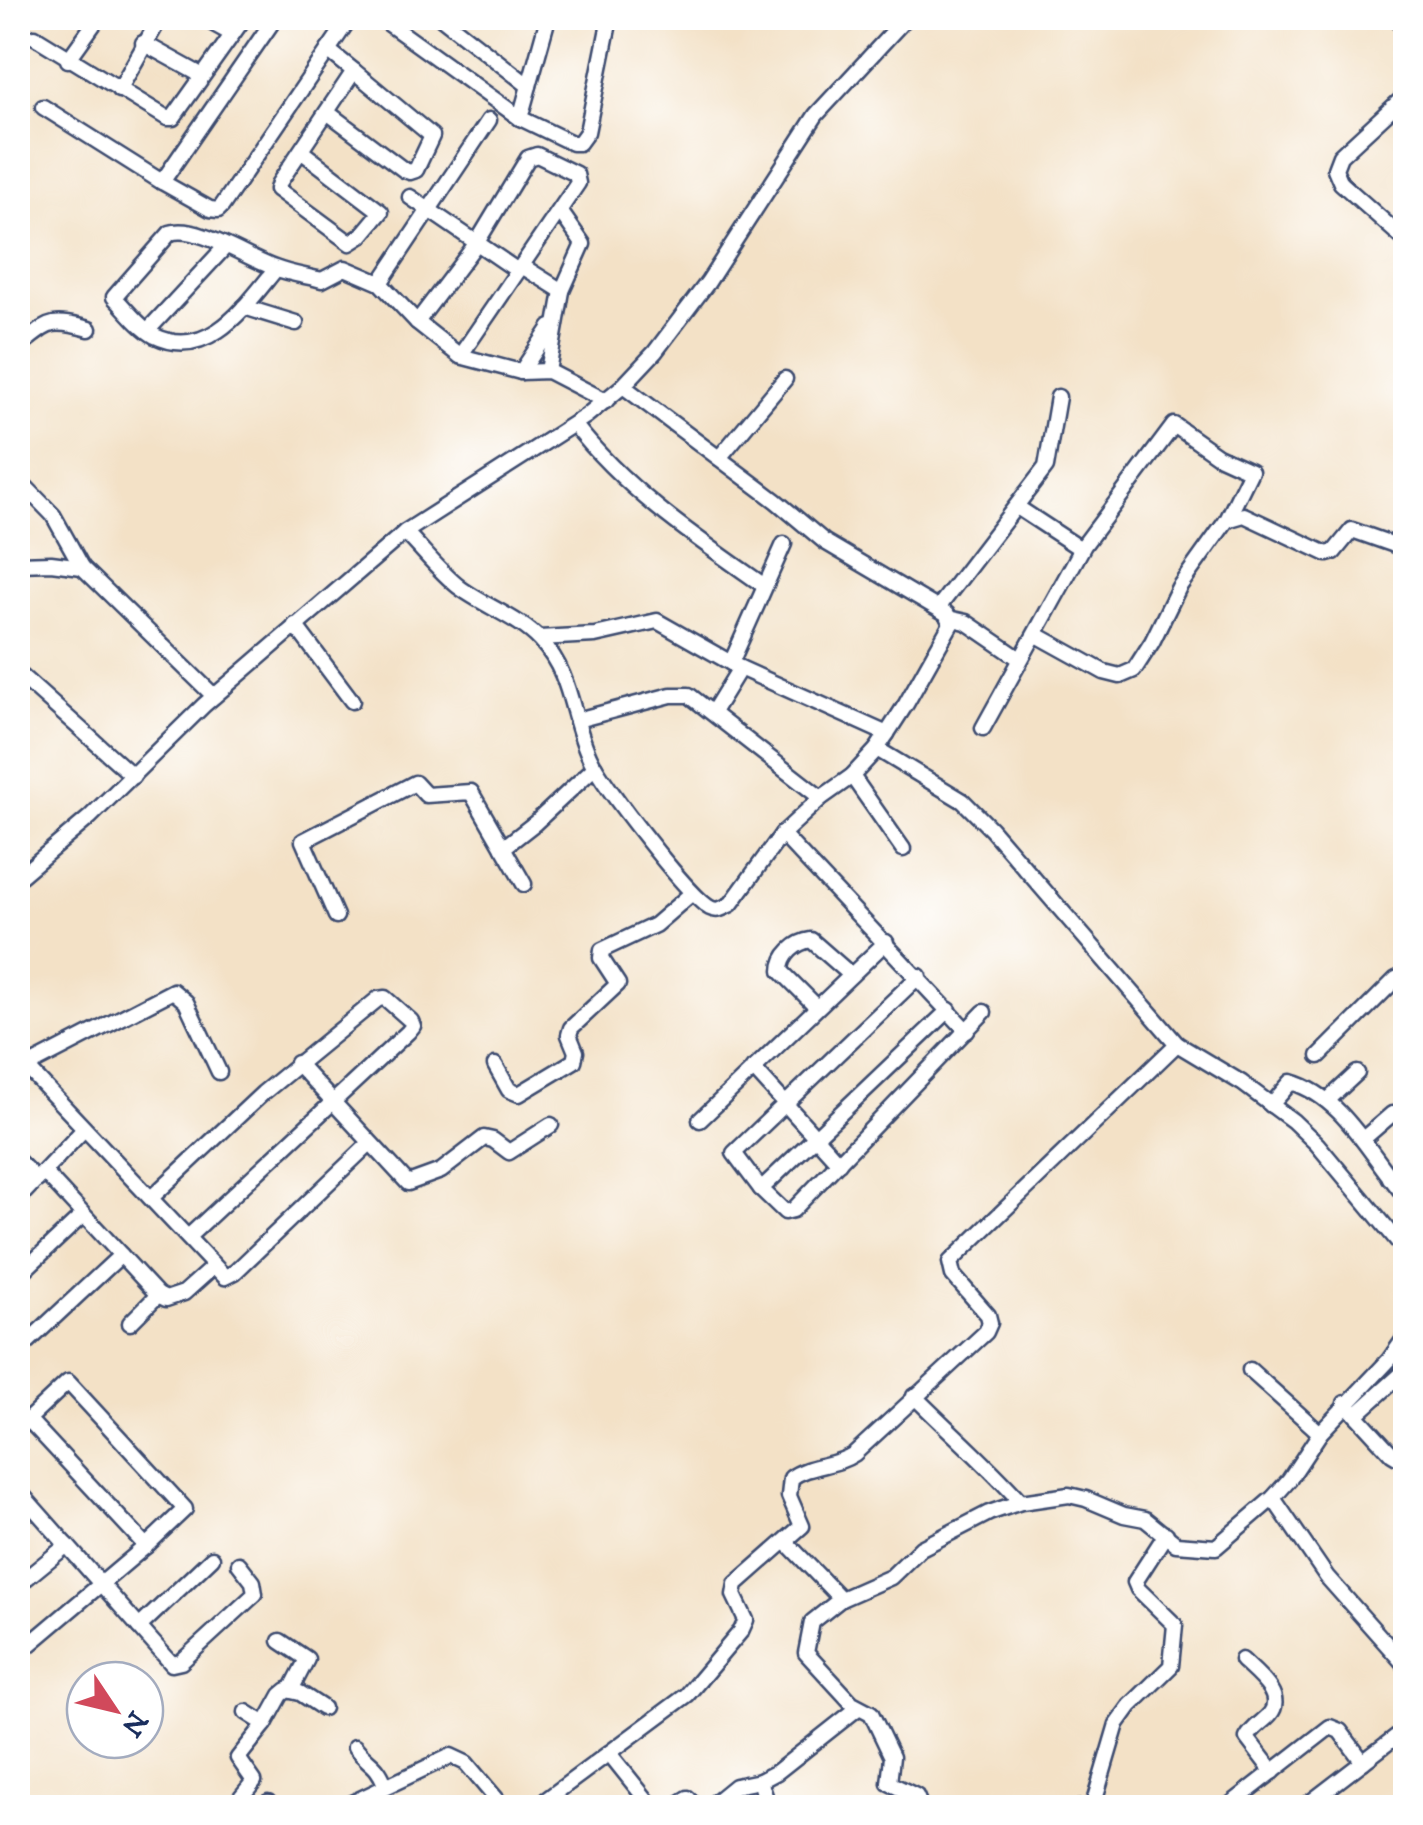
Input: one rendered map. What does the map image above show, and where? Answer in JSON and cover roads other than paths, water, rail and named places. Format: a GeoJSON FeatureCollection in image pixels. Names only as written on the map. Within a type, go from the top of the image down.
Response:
{"type":"FeatureCollection","features":[{"type":"Feature","properties":{"kind":"street"},"geometry":{"type":"LineString","coordinates":[[119,90],[160,18]]}},
{"type":"Feature","properties":{"kind":"street"},"geometry":{"type":"LineString","coordinates":[[35,37],[119,90],[173,118],[244,18]]}},
{"type":"Feature","properties":{"kind":"street"},"geometry":{"type":"LineString","coordinates":[[162,182],[274,18]]}},
{"type":"Feature","properties":{"kind":"street"},"geometry":{"type":"LineString","coordinates":[[43,107],[162,182],[218,210],[350,18]]}},
{"type":"Feature","properties":{"kind":"street"},"geometry":{"type":"LineString","coordinates":[[381,18],[520,118],[572,143],[579,143],[586,132],[610,18]]}},
{"type":"Feature","properties":{"kind":"street"},"geometry":{"type":"LineString","coordinates":[[442,18],[529,86]]}},
{"type":"Feature","properties":{"kind":"street"},"geometry":{"type":"LineString","coordinates":[[520,118],[546,23],[529,18]]}},
{"type":"Feature","properties":{"kind":"street"},"geometry":{"type":"LineString","coordinates":[[18,878],[133,776],[214,696],[406,532],[580,420],[622,386],[655,352],[708,282],[816,115],[906,18]]}},
{"type":"Feature","properties":{"kind":"street"},"geometry":{"type":"LineString","coordinates":[[1396,18],[1406,30]]}},
{"type":"Feature","properties":{"kind":"street"},"geometry":{"type":"LineString","coordinates":[[210,19],[232,34]]}},
{"type":"Feature","properties":{"kind":"street"},"geometry":{"type":"LineString","coordinates":[[68,60],[93,20]]}},
{"type":"Feature","properties":{"kind":"street"},"geometry":{"type":"LineString","coordinates":[[143,43],[201,75]]}},
{"type":"Feature","properties":{"kind":"street"},"geometry":{"type":"LineString","coordinates":[[326,112],[410,172],[416,170],[432,136],[328,50]]}},
{"type":"Feature","properties":{"kind":"street"},"geometry":{"type":"LineString","coordinates":[[301,150],[379,207],[381,212],[350,244],[279,192],[280,183],[301,150],[326,112],[354,71]]}},
{"type":"Feature","properties":{"kind":"street"},"geometry":{"type":"LineString","coordinates":[[1406,95],[1340,156],[1335,169],[1341,182],[1406,241]]}},
{"type":"Feature","properties":{"kind":"street"},"geometry":{"type":"LineString","coordinates":[[380,283],[489,120]]}},
{"type":"Feature","properties":{"kind":"street"},"geometry":{"type":"LineString","coordinates":[[417,322],[476,244],[532,155],[578,178],[560,211],[460,356]]}},
{"type":"Feature","properties":{"kind":"street"},"geometry":{"type":"LineString","coordinates":[[410,197],[476,244],[562,291]]}},
{"type":"Feature","properties":{"kind":"street"},"geometry":{"type":"LineString","coordinates":[[548,371],[562,291],[583,244],[560,211]]}},
{"type":"Feature","properties":{"kind":"street"},"geometry":{"type":"LineString","coordinates":[[276,269],[244,307],[209,338],[188,344],[154,335],[114,297],[170,233],[180,230],[276,269],[322,280],[345,268],[380,283],[417,322],[460,356],[521,372],[548,371],[606,400]]}},
{"type":"Feature","properties":{"kind":"street"},"geometry":{"type":"LineString","coordinates":[[148,330],[226,246]]}},
{"type":"Feature","properties":{"kind":"street"},"geometry":{"type":"LineString","coordinates":[[244,307],[296,323]]}},
{"type":"Feature","properties":{"kind":"street"},"geometry":{"type":"LineString","coordinates":[[18,347],[50,322],[88,329]]}},
{"type":"Feature","properties":{"kind":"street"},"geometry":{"type":"LineString","coordinates":[[521,372],[555,322]]}},
{"type":"Feature","properties":{"kind":"street"},"geometry":{"type":"LineString","coordinates":[[719,458],[784,379]]}},
{"type":"Feature","properties":{"kind":"street"},"geometry":{"type":"LineString","coordinates":[[574,385],[580,420],[606,461],[694,536],[764,585]]}},
{"type":"Feature","properties":{"kind":"street"},"geometry":{"type":"LineString","coordinates":[[622,386],[824,542],[943,613],[966,622],[1020,659]]}},
{"type":"Feature","properties":{"kind":"street"},"geometry":{"type":"LineString","coordinates":[[943,613],[1046,467],[1058,398]]}},
{"type":"Feature","properties":{"kind":"street"},"geometry":{"type":"LineString","coordinates":[[982,728],[1081,550],[1174,425],[1218,456],[1251,470],[1227,520],[1179,586],[1134,670],[1120,676],[1104,672],[1037,634]]}},
{"type":"Feature","properties":{"kind":"street"},"geometry":{"type":"LineString","coordinates":[[18,479],[52,514],[82,566],[214,696]]}},
{"type":"Feature","properties":{"kind":"street"},"geometry":{"type":"LineString","coordinates":[[1017,508],[1081,550]]}},
{"type":"Feature","properties":{"kind":"street"},"geometry":{"type":"LineString","coordinates":[[1227,520],[1244,515],[1327,554],[1334,552],[1350,530],[1406,549]]}},
{"type":"Feature","properties":{"kind":"street"},"geometry":{"type":"LineString","coordinates":[[406,532],[458,586],[539,638],[556,660],[596,767],[692,893],[711,909],[730,904],[782,834],[820,798],[852,776],[876,748],[951,624],[943,613]]}},
{"type":"Feature","properties":{"kind":"street"},"geometry":{"type":"LineString","coordinates":[[713,712],[784,544]]}},
{"type":"Feature","properties":{"kind":"street"},"geometry":{"type":"LineString","coordinates":[[18,564],[51,562],[82,566]]}},
{"type":"Feature","properties":{"kind":"street"},"geometry":{"type":"LineString","coordinates":[[539,638],[595,635],[657,621],[736,665],[886,734]]}},
{"type":"Feature","properties":{"kind":"street"},"geometry":{"type":"LineString","coordinates":[[295,625],[352,701]]}},
{"type":"Feature","properties":{"kind":"street"},"geometry":{"type":"LineString","coordinates":[[18,674],[133,776]]}},
{"type":"Feature","properties":{"kind":"street"},"geometry":{"type":"LineString","coordinates":[[577,720],[672,695],[689,695],[820,798]]}},
{"type":"Feature","properties":{"kind":"street"},"geometry":{"type":"LineString","coordinates":[[876,748],[962,801],[991,829],[1176,1044],[1242,1083],[1317,1144],[1406,1251]]}},
{"type":"Feature","properties":{"kind":"street"},"geometry":{"type":"LineString","coordinates":[[503,848],[596,767]]}},
{"type":"Feature","properties":{"kind":"street"},"geometry":{"type":"LineString","coordinates":[[852,776],[903,849]]}},
{"type":"Feature","properties":{"kind":"street"},"geometry":{"type":"LineString","coordinates":[[336,916],[303,841],[415,783],[426,794],[471,792],[524,884]]}},
{"type":"Feature","properties":{"kind":"street"},"geometry":{"type":"LineString","coordinates":[[782,834],[919,976],[966,1031]]}},
{"type":"Feature","properties":{"kind":"street"},"geometry":{"type":"LineString","coordinates":[[496,1064],[509,1090],[519,1094],[574,1060],[571,1028],[618,984],[600,958],[602,950],[655,924],[692,893]]}},
{"type":"Feature","properties":{"kind":"street"},"geometry":{"type":"LineString","coordinates":[[817,1007],[782,971],[786,954],[811,940],[852,974]]}},
{"type":"Feature","properties":{"kind":"street"},"geometry":{"type":"LineString","coordinates":[[700,1120],[886,942]]}},
{"type":"Feature","properties":{"kind":"street"},"geometry":{"type":"LineString","coordinates":[[1319,1056],[1396,979],[1406,975]]}},
{"type":"Feature","properties":{"kind":"street"},"geometry":{"type":"LineString","coordinates":[[919,976],[734,1152],[777,1207],[790,1212],[984,1012]]}},
{"type":"Feature","properties":{"kind":"street"},"geometry":{"type":"LineString","coordinates":[[219,1072],[186,1002],[174,991],[22,1062],[225,1277],[235,1272],[370,1143]]}},
{"type":"Feature","properties":{"kind":"street"},"geometry":{"type":"LineString","coordinates":[[151,1198],[297,1064],[381,998],[411,1021],[413,1026],[408,1032],[188,1237]]}},
{"type":"Feature","properties":{"kind":"street"},"geometry":{"type":"LineString","coordinates":[[761,1189],[949,1010]]}},
{"type":"Feature","properties":{"kind":"street"},"geometry":{"type":"LineString","coordinates":[[536,1808],[686,1695],[741,1631],[746,1620],[734,1595],[736,1584],[801,1530],[803,1524],[788,1496],[790,1480],[802,1471],[847,1458],[989,1328],[988,1315],[953,1275],[950,1262],[1176,1044]]}},
{"type":"Feature","properties":{"kind":"street"},"geometry":{"type":"LineString","coordinates":[[297,1064],[408,1183],[441,1171],[484,1138],[509,1152],[551,1124]]}},
{"type":"Feature","properties":{"kind":"street"},"geometry":{"type":"LineString","coordinates":[[753,1068],[840,1163]]}},
{"type":"Feature","properties":{"kind":"street"},"geometry":{"type":"LineString","coordinates":[[1328,1100],[1358,1073]]}},
{"type":"Feature","properties":{"kind":"street"},"geometry":{"type":"LineString","coordinates":[[1271,1105],[1292,1081],[1328,1100],[1406,1197]]}},
{"type":"Feature","properties":{"kind":"street"},"geometry":{"type":"LineString","coordinates":[[1362,1139],[1392,1114]]}},
{"type":"Feature","properties":{"kind":"street"},"geometry":{"type":"LineString","coordinates":[[18,1199],[84,1129]]}},
{"type":"Feature","properties":{"kind":"street"},"geometry":{"type":"LineString","coordinates":[[18,1161],[84,1215],[158,1295],[166,1299],[184,1293],[213,1267]]}},
{"type":"Feature","properties":{"kind":"street"},"geometry":{"type":"LineString","coordinates":[[1390,1178],[1406,1164]]}},
{"type":"Feature","properties":{"kind":"street"},"geometry":{"type":"LineString","coordinates":[[18,1276],[84,1215]]}},
{"type":"Feature","properties":{"kind":"street"},"geometry":{"type":"LineString","coordinates":[[18,1350],[120,1255]]}},
{"type":"Feature","properties":{"kind":"street"},"geometry":{"type":"LineString","coordinates":[[130,1322],[158,1295]]}},
{"type":"Feature","properties":{"kind":"street"},"geometry":{"type":"LineString","coordinates":[[922,1808],[916,1796],[888,1783],[892,1758],[871,1713],[858,1708],[806,1652],[812,1622],[840,1599],[891,1577],[921,1548],[989,1513],[1020,1502],[1069,1495],[1100,1502],[1124,1516],[1145,1519],[1176,1544],[1216,1548],[1274,1498],[1320,1432],[1389,1360],[1406,1336]]}},
{"type":"Feature","properties":{"kind":"street"},"geometry":{"type":"LineString","coordinates":[[1250,1370],[1320,1432]]}},
{"type":"Feature","properties":{"kind":"street"},"geometry":{"type":"LineString","coordinates":[[1356,1415],[1406,1370]]}},
{"type":"Feature","properties":{"kind":"street"},"geometry":{"type":"LineString","coordinates":[[18,1654],[146,1546],[184,1509],[68,1382],[23,1424],[146,1546]]}},
{"type":"Feature","properties":{"kind":"street"},"geometry":{"type":"LineString","coordinates":[[914,1396],[960,1443],[986,1463],[1020,1502]]}},
{"type":"Feature","properties":{"kind":"street"},"geometry":{"type":"LineString","coordinates":[[1345,1402],[1399,1454],[1406,1442]]}},
{"type":"Feature","properties":{"kind":"street"},"geometry":{"type":"LineString","coordinates":[[18,1490],[169,1662],[181,1662],[254,1594],[253,1582],[239,1564]]}},
{"type":"Feature","properties":{"kind":"street"},"geometry":{"type":"LineString","coordinates":[[1274,1498],[1327,1576],[1406,1666]]}},
{"type":"Feature","properties":{"kind":"street"},"geometry":{"type":"LineString","coordinates":[[18,1514],[30,1504]]}},
{"type":"Feature","properties":{"kind":"street"},"geometry":{"type":"LineString","coordinates":[[1079,1808],[1088,1808],[1094,1802],[1120,1720],[1162,1678],[1172,1662],[1175,1625],[1138,1590],[1135,1582],[1166,1534]]}},
{"type":"Feature","properties":{"kind":"street"},"geometry":{"type":"LineString","coordinates":[[786,1542],[840,1599]]}},
{"type":"Feature","properties":{"kind":"street"},"geometry":{"type":"LineString","coordinates":[[18,1585],[67,1545]]}},
{"type":"Feature","properties":{"kind":"street"},"geometry":{"type":"LineString","coordinates":[[138,1627],[212,1558]]}},
{"type":"Feature","properties":{"kind":"street"},"geometry":{"type":"LineString","coordinates":[[232,1808],[254,1781],[239,1762],[239,1755],[266,1724],[281,1695],[291,1690],[308,1662],[280,1642]]}},
{"type":"Feature","properties":{"kind":"street"},"geometry":{"type":"LineString","coordinates":[[1242,1660],[1267,1684],[1275,1700],[1273,1712],[1248,1735],[1273,1772]]}},
{"type":"Feature","properties":{"kind":"street"},"geometry":{"type":"LineString","coordinates":[[291,1690],[323,1708]]}},
{"type":"Feature","properties":{"kind":"street"},"geometry":{"type":"LineString","coordinates":[[708,1808],[738,1784],[760,1781],[777,1772],[858,1708]]}},
{"type":"Feature","properties":{"kind":"street"},"geometry":{"type":"LineString","coordinates":[[246,1712],[266,1724]]}},
{"type":"Feature","properties":{"kind":"street"},"geometry":{"type":"LineString","coordinates":[[1226,1808],[1330,1727],[1340,1730],[1363,1762]]}},
{"type":"Feature","properties":{"kind":"street"},"geometry":{"type":"LineString","coordinates":[[1303,1808],[1406,1729]]}},
{"type":"Feature","properties":{"kind":"street"},"geometry":{"type":"LineString","coordinates":[[356,1747],[364,1760],[377,1766],[386,1784]]}},
{"type":"Feature","properties":{"kind":"street"},"geometry":{"type":"LineString","coordinates":[[609,1753],[652,1808]]}},
{"type":"Feature","properties":{"kind":"street"},"geometry":{"type":"LineString","coordinates":[[341,1808],[451,1756],[466,1763],[504,1808]]}},
{"type":"Feature","properties":{"kind":"street"},"geometry":{"type":"LineString","coordinates":[[760,1781],[769,1808]]}},
{"type":"Feature","properties":{"kind":"street"},"geometry":{"type":"LineString","coordinates":[[672,1808],[688,1798],[697,1808]]}}]}
